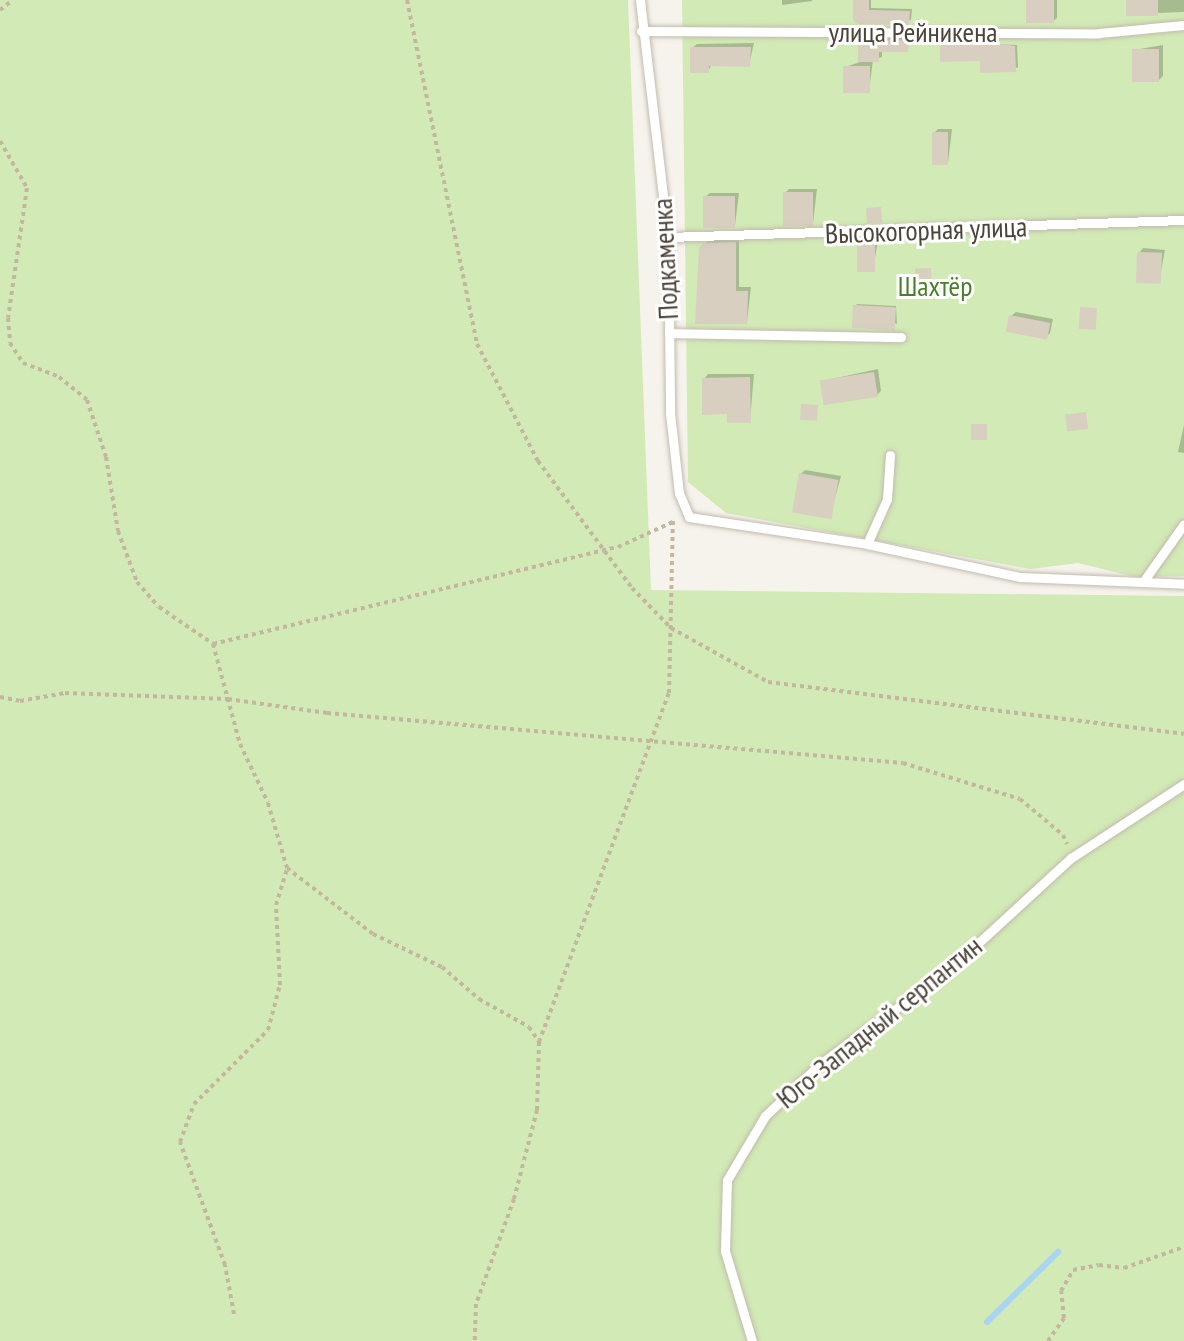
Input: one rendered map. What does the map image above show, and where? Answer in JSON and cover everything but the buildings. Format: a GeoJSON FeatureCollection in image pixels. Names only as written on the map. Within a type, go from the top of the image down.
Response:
{"type":"FeatureCollection","features":[{"type":"Feature","properties":{"kind":"lane","name":"Подкаменка"},"geometry":{"type":"LineString","coordinates":[[640,0],[641,31],[668,237],[671,426],[679,493],[689,517]]}},
{"type":"Feature","properties":{"kind":"lane","name":"улица Рейникена"},"geometry":{"type":"LineString","coordinates":[[641,31],[1099,33],[1184,25]]}},
{"type":"Feature","properties":{"kind":"lane","name":"Высокогорная улица"},"geometry":{"type":"LineString","coordinates":[[668,237],[1184,220]]}},
{"type":"Feature","properties":{"kind":"lane"},"geometry":{"type":"LineString","coordinates":[[669,333],[901,337]]}},
{"type":"Feature","properties":{"kind":"lane"},"geometry":{"type":"LineString","coordinates":[[867,544],[887,499],[890,455]]}},
{"type":"Feature","properties":{"kind":"lane"},"geometry":{"type":"LineString","coordinates":[[689,517],[867,544],[1020,577],[1145,579],[1184,584]]}},
{"type":"Feature","properties":{"kind":"lane"},"geometry":{"type":"LineString","coordinates":[[1145,579],[1184,524]]}},
{"type":"Feature","properties":{"kind":"lane","name":"Юго-Западный серпантин"},"geometry":{"type":"LineString","coordinates":[[752,1341],[725,1251],[727,1180],[765,1116],[820,1064],[949,970],[1071,858],[1184,784]]}},
{"type":"Feature","properties":{"kind":"path"},"geometry":{"type":"LineString","coordinates":[[0,10],[13,0]]}},
{"type":"Feature","properties":{"kind":"path"},"geometry":{"type":"LineString","coordinates":[[0,141],[27,188],[8,318],[10,343],[23,363],[59,377],[87,400],[106,457],[118,531],[137,582],[159,607],[213,644],[240,744],[281,839],[287,868],[276,905],[280,985],[268,1030],[194,1104],[180,1142],[225,1265],[234,1314]]}},
{"type":"Feature","properties":{"kind":"path"},"geometry":{"type":"LineString","coordinates":[[213,644],[618,547],[673,521],[689,517]]}},
{"type":"Feature","properties":{"kind":"path"},"geometry":{"type":"LineString","coordinates":[[475,1341],[476,1304],[514,1199],[537,1110],[539,1042],[669,693],[673,521]]}},
{"type":"Feature","properties":{"kind":"path"},"geometry":{"type":"LineString","coordinates":[[0,697],[20,701],[65,693],[228,699],[327,713],[652,737],[903,763],[1020,799],[1063,835],[1071,858]]}},
{"type":"Feature","properties":{"kind":"path"},"geometry":{"type":"LineString","coordinates":[[287,868],[373,934],[442,967],[479,999],[529,1027],[539,1042]]}},
{"type":"Feature","properties":{"kind":"path"},"geometry":{"type":"LineString","coordinates":[[1048,1341],[1064,1318],[1061,1291],[1073,1270],[1099,1265],[1124,1268],[1184,1247]]}},
{"type":"Feature","properties":{"kind":"green space"},"geometry":{"type":"Polygon","coordinates":[[[0,0],[628,0],[651,590],[1184,596],[1184,1341],[0,1341],[0,0]]]}},
{"type":"Feature","properties":{"kind":"green space","name":"Шахтёр"},"geometry":{"type":"Polygon","coordinates":[[[682,0],[1184,0],[1184,576],[1135,577],[1078,563],[1030,569],[726,513],[688,482],[682,0]]]}},
{"type":"Feature","properties":{"kind":"waterway"},"geometry":{"type":"LineString","coordinates":[[987,1322],[1058,1252]]}}]}
